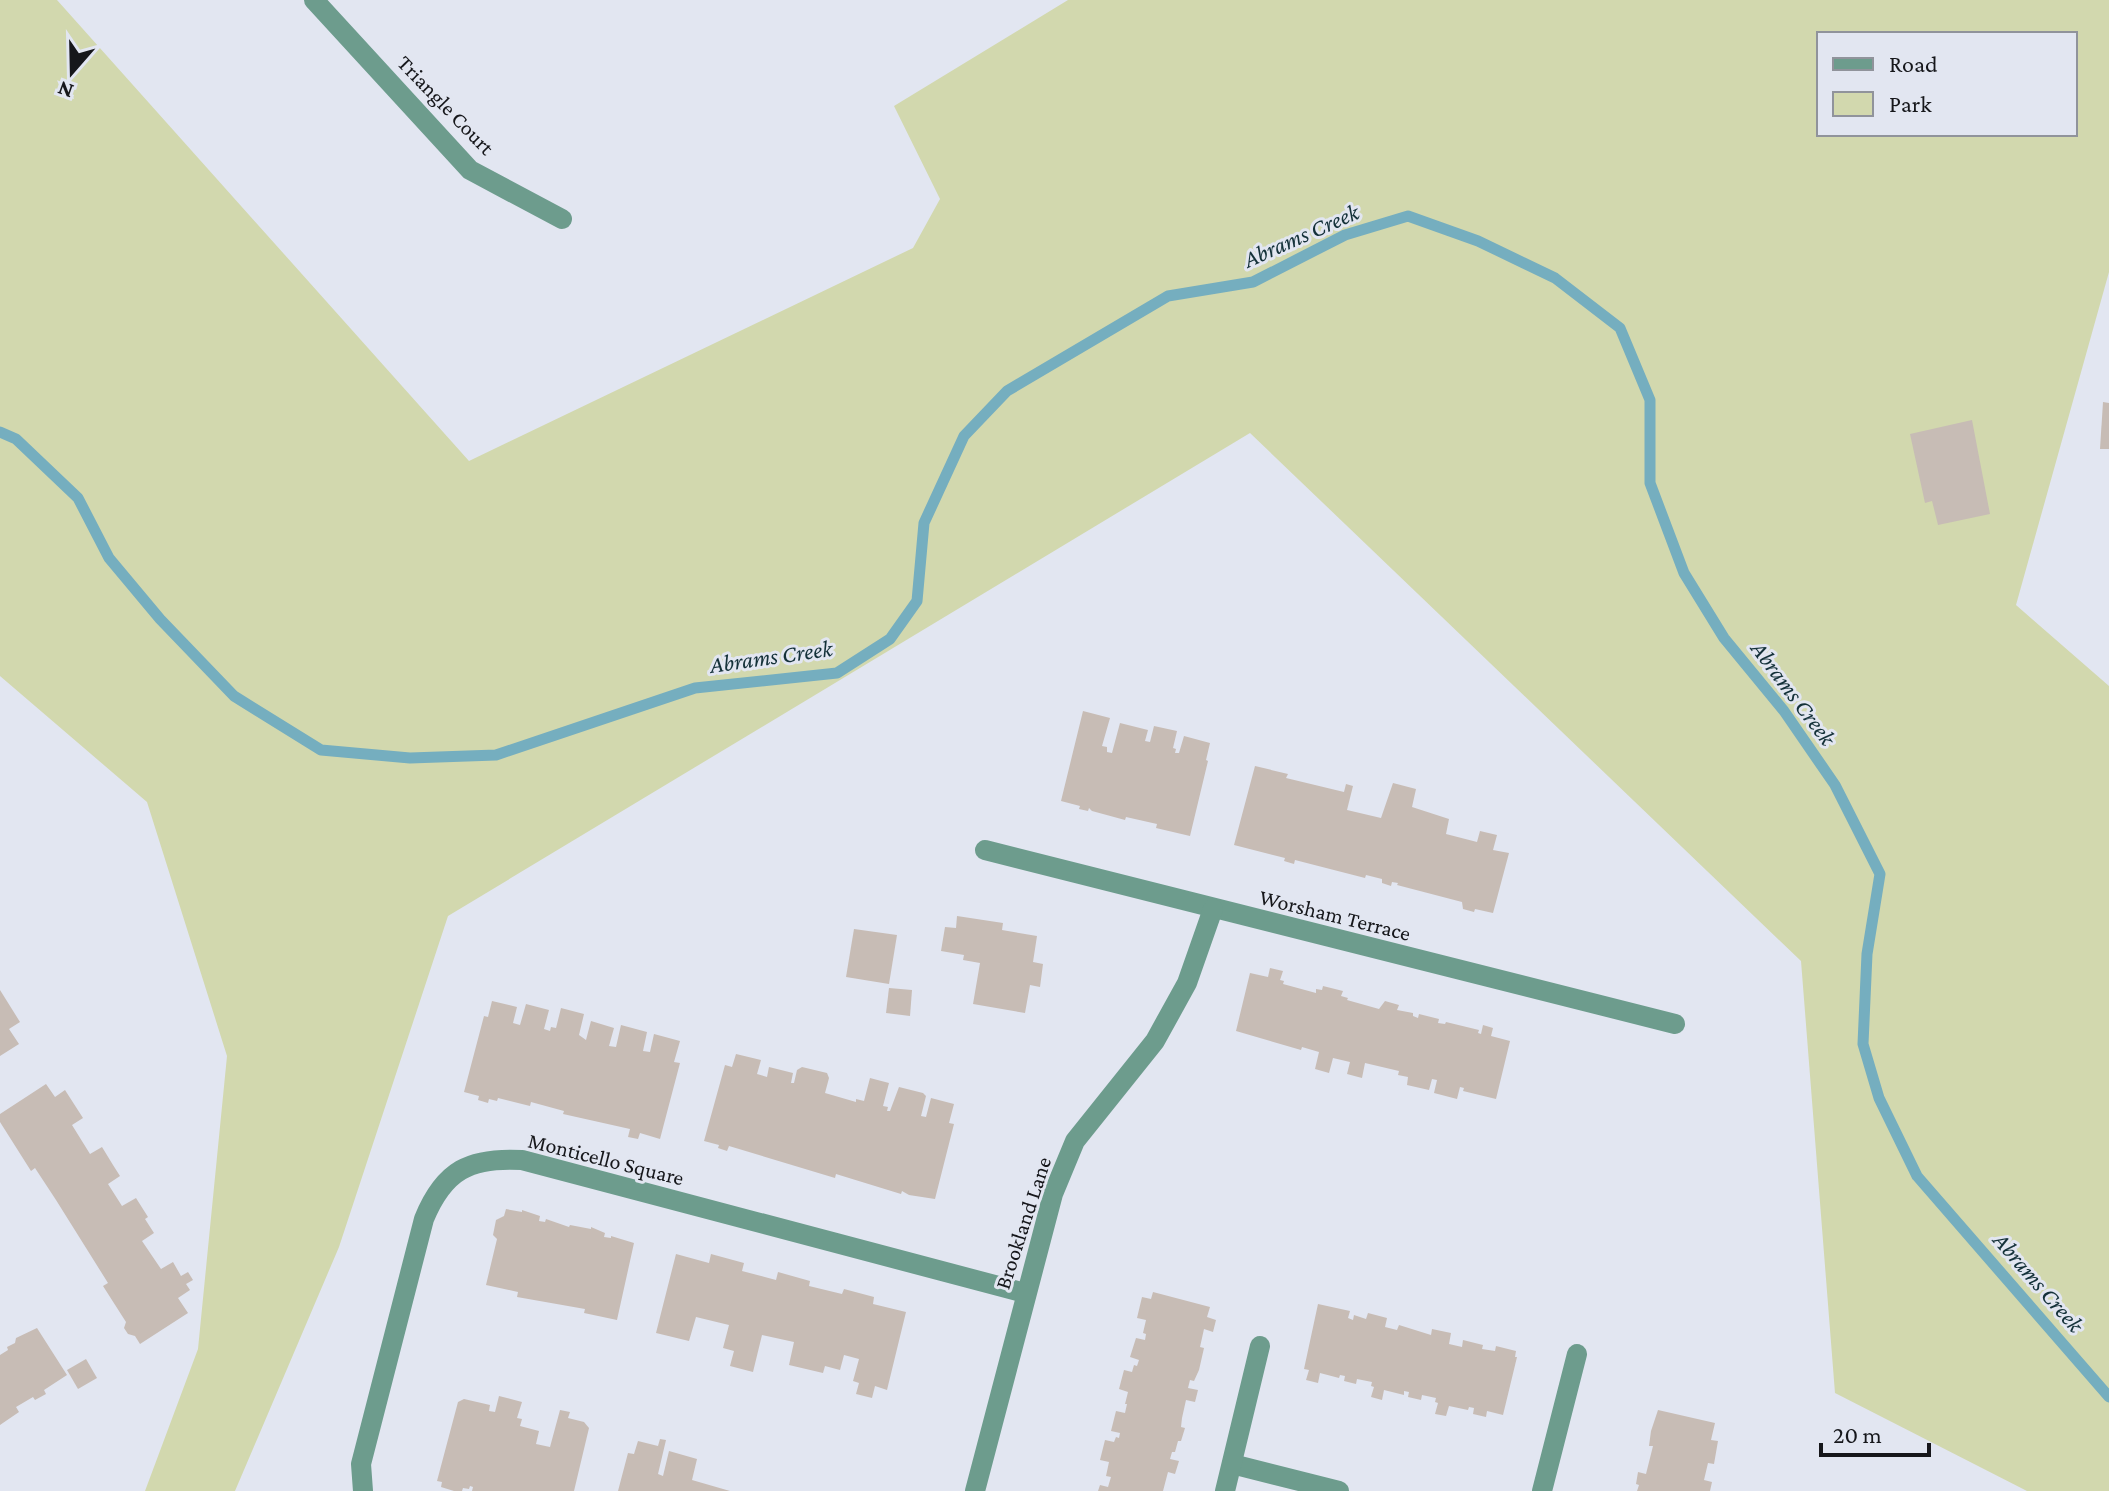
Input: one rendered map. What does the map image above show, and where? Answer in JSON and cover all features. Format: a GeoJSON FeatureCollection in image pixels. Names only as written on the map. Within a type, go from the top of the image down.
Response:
{"type":"FeatureCollection","features":[{"type":"Feature","properties":{"kind":"street","name":"Triangle Court"},"geometry":{"type":"LineString","coordinates":[[314,0],[470,170],[562,219]]}},
{"type":"Feature","properties":{"kind":"street","name":"Worsham Terrace"},"geometry":{"type":"LineString","coordinates":[[985,850],[1675,1024]]}},
{"type":"Feature","properties":{"kind":"street","name":"Brookland Lane"},"geometry":{"type":"LineString","coordinates":[[975,1491],[1053,1194],[1075,1141],[1155,1041],[1187,983],[1213,909]]}},
{"type":"Feature","properties":{"kind":"street","name":"Monticello Square"},"geometry":{"type":"LineString","coordinates":[[363,1491],[361,1464],[424,1219],[433,1197],[448,1178],[478,1162],[522,1160],[1025,1293]]}},
{"type":"Feature","properties":{"kind":"street"},"geometry":{"type":"LineString","coordinates":[[1225,1491],[1260,1346]]}},
{"type":"Feature","properties":{"kind":"street"},"geometry":{"type":"LineString","coordinates":[[1542,1491],[1577,1354]]}},
{"type":"Feature","properties":{"kind":"street"},"geometry":{"type":"LineString","coordinates":[[1232,1464],[1339,1491]]}},
{"type":"Feature","properties":{"kind":"green space"},"geometry":{"type":"Polygon","coordinates":[[[0,0],[57,0],[469,461],[913,248],[940,199],[894,106],[1068,0],[2109,0],[2109,272],[2016,605],[2109,686],[2109,1491],[2027,1491],[1835,1393],[1801,961],[1250,433],[448,916],[339,1247],[235,1491],[145,1491],[198,1349],[227,1056],[147,802],[0,676],[0,0]]]}},
{"type":"Feature","properties":{"kind":"building"},"geometry":{"type":"Polygon","coordinates":[[[2103,402],[2109,403],[2109,449],[2100,449],[2103,402]]]}},
{"type":"Feature","properties":{"kind":"building"},"geometry":{"type":"Polygon","coordinates":[[[1972,420],[1990,514],[1938,525],[1932,501],[1925,503],[1910,434],[1972,420]]]}},
{"type":"Feature","properties":{"kind":"building"},"geometry":{"type":"Polygon","coordinates":[[[1083,711],[1110,718],[1102,746],[1107,747],[1107,752],[1112,753],[1120,723],[1148,730],[1145,741],[1150,742],[1154,726],[1177,731],[1173,748],[1176,749],[1175,753],[1179,753],[1184,736],[1210,743],[1190,836],[1156,828],[1157,824],[1126,817],[1125,820],[1089,808],[1088,811],[1079,809],[1080,806],[1061,801],[1083,711]]]}},
{"type":"Feature","properties":{"kind":"building"},"geometry":{"type":"Polygon","coordinates":[[[1255,766],[1288,774],[1286,778],[1344,792],[1346,784],[1353,786],[1347,810],[1381,818],[1393,783],[1416,789],[1412,807],[1449,819],[1446,834],[1477,842],[1480,831],[1497,835],[1493,850],[1509,853],[1493,913],[1463,909],[1462,902],[1398,883],[1392,882],[1391,886],[1382,883],[1382,879],[1366,875],[1365,878],[1295,860],[1294,864],[1284,861],[1285,858],[1234,845],[1255,766]]]}},
{"type":"Feature","properties":{"kind":"building"},"geometry":{"type":"Polygon","coordinates":[[[957,916],[1003,923],[1002,930],[1037,936],[1033,962],[1043,964],[1040,987],[1030,985],[1025,1013],[973,1004],[980,963],[963,960],[964,955],[941,951],[945,927],[956,928],[957,916]]]}},
{"type":"Feature","properties":{"kind":"building"},"geometry":{"type":"Polygon","coordinates":[[[854,929],[897,935],[889,984],[846,977],[854,929]]]}},
{"type":"Feature","properties":{"kind":"building"},"geometry":{"type":"Polygon","coordinates":[[[1270,968],[1283,971],[1280,980],[1284,981],[1283,984],[1316,993],[1316,989],[1322,990],[1323,986],[1343,991],[1341,996],[1347,1000],[1379,1009],[1385,1001],[1399,1005],[1397,1010],[1413,1013],[1418,1018],[1419,1014],[1439,1019],[1438,1023],[1479,1030],[1481,1034],[1483,1025],[1493,1028],[1491,1036],[1510,1041],[1496,1099],[1463,1091],[1464,1088],[1460,1087],[1457,1099],[1434,1093],[1437,1080],[1432,1079],[1429,1090],[1407,1085],[1408,1077],[1398,1075],[1399,1071],[1365,1063],[1362,1078],[1347,1074],[1350,1062],[1333,1058],[1329,1073],[1315,1069],[1319,1052],[1302,1047],[1301,1050],[1236,1031],[1250,973],[1268,977],[1270,968]]]}},
{"type":"Feature","properties":{"kind":"building"},"geometry":{"type":"Polygon","coordinates":[[[889,988],[912,990],[910,1016],[886,1013],[889,988]]]}},
{"type":"Feature","properties":{"kind":"building"},"geometry":{"type":"Polygon","coordinates":[[[0,990],[20,1022],[9,1029],[19,1044],[0,1056],[0,990]]]}},
{"type":"Feature","properties":{"kind":"building"},"geometry":{"type":"Polygon","coordinates":[[[492,1001],[517,1007],[513,1023],[520,1025],[526,1004],[549,1010],[544,1029],[550,1031],[551,1027],[556,1028],[561,1008],[584,1014],[579,1035],[586,1040],[591,1021],[614,1028],[609,1046],[616,1047],[621,1025],[647,1032],[643,1051],[650,1052],[654,1034],[680,1041],[674,1062],[680,1063],[660,1139],[640,1133],[638,1139],[628,1137],[630,1129],[563,1114],[564,1111],[531,1102],[530,1106],[498,1098],[497,1101],[489,1099],[488,1103],[478,1100],[479,1096],[464,1092],[484,1016],[488,1017],[492,1001]]]}},
{"type":"Feature","properties":{"kind":"building"},"geometry":{"type":"Polygon","coordinates":[[[736,1054],[761,1060],[757,1074],[767,1077],[769,1067],[793,1073],[791,1083],[794,1083],[797,1070],[802,1067],[827,1073],[829,1078],[825,1093],[856,1102],[856,1099],[864,1101],[870,1078],[889,1083],[883,1106],[888,1107],[887,1111],[890,1111],[899,1087],[926,1096],[921,1116],[926,1117],[931,1098],[954,1104],[949,1123],[954,1124],[935,1199],[902,1191],[901,1194],[836,1174],[835,1178],[729,1146],[727,1151],[704,1141],[725,1065],[732,1067],[736,1054]]]}},
{"type":"Feature","properties":{"kind":"building"},"geometry":{"type":"Polygon","coordinates":[[[46,1084],[55,1097],[65,1090],[83,1118],[72,1125],[90,1154],[102,1147],[120,1176],[108,1184],[122,1206],[136,1198],[148,1217],[145,1219],[154,1233],[142,1241],[161,1269],[173,1262],[181,1276],[188,1272],[193,1280],[186,1284],[190,1290],[178,1298],[188,1313],[140,1344],[124,1328],[126,1322],[103,1286],[108,1283],[56,1200],[35,1168],[31,1171],[0,1122],[0,1114],[46,1084]]]}},
{"type":"Feature","properties":{"kind":"building"},"geometry":{"type":"Polygon","coordinates":[[[506,1209],[540,1216],[539,1221],[545,1222],[546,1219],[569,1227],[591,1227],[605,1233],[604,1237],[634,1243],[617,1320],[584,1313],[585,1309],[517,1297],[518,1292],[486,1285],[497,1239],[493,1235],[496,1220],[504,1216],[506,1209]]]}},
{"type":"Feature","properties":{"kind":"building"},"geometry":{"type":"Polygon","coordinates":[[[676,1254],[709,1263],[711,1254],[744,1263],[742,1271],[776,1280],[778,1272],[810,1281],[809,1286],[842,1294],[844,1289],[874,1297],[873,1304],[906,1312],[887,1390],[875,1386],[872,1398],[856,1394],[859,1383],[853,1381],[859,1359],[844,1355],[840,1370],[825,1366],[823,1373],[789,1365],[794,1342],[762,1335],[753,1372],[730,1366],[734,1351],[723,1348],[729,1325],[696,1317],[689,1341],[656,1333],[676,1254]]]}},
{"type":"Feature","properties":{"kind":"building"},"geometry":{"type":"Polygon","coordinates":[[[1153,1292],[1210,1307],[1207,1317],[1216,1320],[1213,1332],[1204,1329],[1199,1370],[1194,1381],[1190,1380],[1188,1388],[1198,1390],[1195,1402],[1186,1400],[1181,1427],[1185,1428],[1170,1459],[1179,1461],[1175,1474],[1168,1472],[1163,1491],[1098,1491],[1100,1485],[1108,1487],[1111,1477],[1106,1476],[1109,1462],[1100,1460],[1105,1440],[1114,1442],[1116,1437],[1119,1438],[1120,1433],[1111,1431],[1116,1411],[1125,1413],[1127,1404],[1128,1392],[1119,1389],[1124,1370],[1132,1372],[1134,1365],[1137,1366],[1139,1360],[1130,1357],[1136,1338],[1145,1340],[1146,1320],[1137,1318],[1142,1297],[1151,1299],[1153,1292]]]}},
{"type":"Feature","properties":{"kind":"building"},"geometry":{"type":"Polygon","coordinates":[[[1318,1304],[1350,1311],[1348,1318],[1353,1320],[1354,1315],[1366,1319],[1368,1313],[1387,1318],[1385,1327],[1397,1330],[1399,1325],[1431,1335],[1432,1329],[1451,1333],[1449,1344],[1462,1347],[1463,1340],[1483,1345],[1482,1349],[1495,1351],[1496,1346],[1516,1351],[1503,1415],[1487,1411],[1486,1417],[1473,1414],[1474,1408],[1469,1407],[1468,1410],[1449,1406],[1446,1416],[1435,1414],[1436,1398],[1422,1395],[1421,1400],[1408,1397],[1409,1392],[1404,1391],[1404,1395],[1384,1390],[1382,1400],[1371,1397],[1372,1382],[1357,1379],[1356,1384],[1344,1381],[1345,1376],[1340,1375],[1339,1378],[1320,1373],[1318,1383],[1306,1380],[1309,1370],[1304,1369],[1318,1304]]]}},
{"type":"Feature","properties":{"kind":"building"},"geometry":{"type":"Polygon","coordinates":[[[37,1328],[67,1375],[44,1390],[46,1394],[35,1400],[33,1397],[16,1407],[19,1412],[0,1425],[0,1355],[15,1343],[16,1338],[37,1328]]]}},
{"type":"Feature","properties":{"kind":"building"},"geometry":{"type":"Polygon","coordinates":[[[86,1359],[97,1378],[78,1389],[67,1370],[86,1359]]]}},
{"type":"Feature","properties":{"kind":"building"},"geometry":{"type":"Polygon","coordinates":[[[499,1396],[522,1402],[517,1418],[522,1419],[520,1426],[539,1431],[536,1444],[550,1447],[560,1410],[570,1412],[568,1418],[584,1422],[589,1428],[574,1491],[472,1491],[473,1487],[470,1486],[469,1489],[454,1491],[441,1487],[442,1482],[437,1481],[458,1402],[464,1399],[490,1405],[489,1411],[495,1412],[499,1396]]]}},
{"type":"Feature","properties":{"kind":"building"},"geometry":{"type":"Polygon","coordinates":[[[1658,1410],[1715,1423],[1711,1440],[1718,1441],[1714,1464],[1708,1463],[1704,1480],[1712,1482],[1710,1491],[1637,1491],[1638,1472],[1646,1474],[1653,1446],[1649,1446],[1651,1431],[1658,1410]]]}},
{"type":"Feature","properties":{"kind":"building"},"geometry":{"type":"Polygon","coordinates":[[[660,1439],[666,1440],[658,1474],[663,1476],[669,1451],[697,1459],[692,1480],[730,1491],[618,1491],[628,1453],[634,1454],[638,1441],[658,1446],[660,1439]]]}},
{"type":"Feature","properties":{"kind":"waterway","name":"Abrams Creek"},"geometry":{"type":"LineString","coordinates":[[0,432],[16,439],[78,498],[109,558],[160,619],[234,696],[321,750],[410,758],[496,755],[695,688],[837,673],[890,639],[917,601],[924,523],[964,436],[1007,391],[1168,296],[1253,282],[1345,235],[1408,216],[1478,241],[1555,278],[1620,328],[1650,400],[1650,483],[1684,573],[1724,638],[1784,711],[1835,785],[1880,874],[1867,954],[1863,1044],[1879,1098],[1917,1176],[2109,1397]]}}]}
